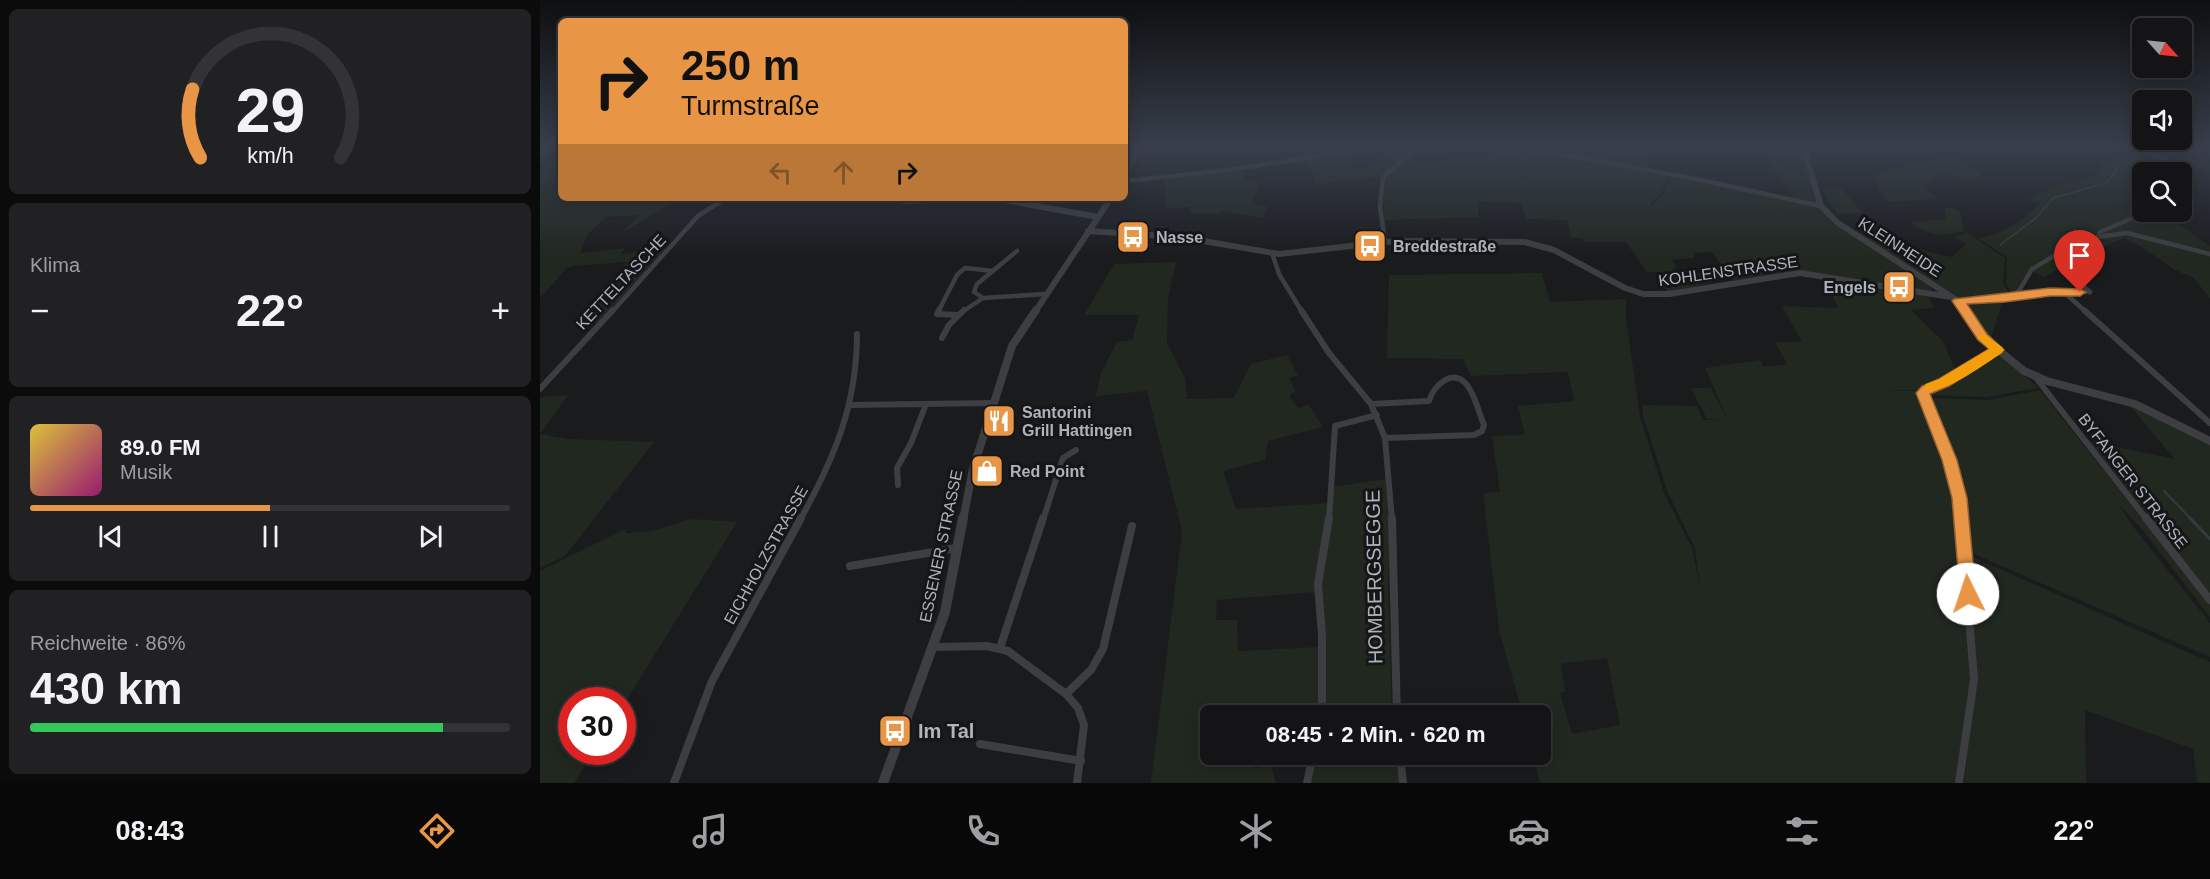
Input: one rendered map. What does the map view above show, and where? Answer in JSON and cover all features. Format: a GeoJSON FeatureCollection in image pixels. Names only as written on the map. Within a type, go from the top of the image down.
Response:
{"type":"FeatureCollection","features":[{"type":"Feature","properties":{"kind":"street"},"geometry":{"type":"LineString","coordinates":[[1382,184],[1380,207],[1385,241]]}},
{"type":"Feature","properties":{"kind":"street"},"geometry":{"type":"LineString","coordinates":[[1713,184],[1821,206],[1814,184]]}},
{"type":"Feature","properties":{"kind":"street","name":"KETTELTASCHE"},"geometry":{"type":"LineString","coordinates":[[540,390],[666,254],[698,216],[721,201]]}},
{"type":"Feature","properties":{"kind":"street"},"geometry":{"type":"LineString","coordinates":[[1010,201],[1098,217]]}},
{"type":"Feature","properties":{"kind":"street","name":"ESSENER STRASSE"},"geometry":{"type":"LineString","coordinates":[[883,783],[945,612],[973,469],[1012,346],[1109,201]]}},
{"type":"Feature","properties":{"kind":"street","name":"KLEINHEIDE"},"geometry":{"type":"LineString","coordinates":[[1821,206],[1847,229],[1955,299]]}},
{"type":"Feature","properties":{"kind":"street"},"geometry":{"type":"LineString","coordinates":[[2098,237],[2100,232],[2132,219]]}},
{"type":"Feature","properties":{"kind":"street","name":"KOHLENSTRASSE"},"geometry":{"type":"LineString","coordinates":[[1088,231],[1182,237],[1272,253],[1294,253],[1385,241],[1518,241],[1538,244],[1559,252],[1625,288],[1649,294],[1670,294],[1800,273],[1955,299]]}},
{"type":"Feature","properties":{"kind":"street"},"geometry":{"type":"LineString","coordinates":[[2012,297],[2020,289],[2032,269],[2057,254],[2078,248],[2098,237],[2127,233],[2210,254]]}},
{"type":"Feature","properties":{"kind":"street"},"geometry":{"type":"LineString","coordinates":[[983,298],[974,292],[975,287],[1017,251]]}},
{"type":"Feature","properties":{"kind":"street","name":"HOMBERGSEGGE"},"geometry":{"type":"LineString","coordinates":[[1272,253],[1279,274],[1299,308],[1329,353],[1371,404],[1385,438],[1391,493],[1397,705]]}},
{"type":"Feature","properties":{"kind":"street"},"geometry":{"type":"LineString","coordinates":[[958,315],[937,314],[957,275],[965,268],[993,271]]}},
{"type":"Feature","properties":{"kind":"street"},"geometry":{"type":"LineString","coordinates":[[1955,299],[2090,292],[2070,274]]}},
{"type":"Feature","properties":{"kind":"street"},"geometry":{"type":"LineString","coordinates":[[2064,292],[2210,423]]}},
{"type":"Feature","properties":{"kind":"street"},"geometry":{"type":"LineString","coordinates":[[942,338],[947,327],[958,315],[983,298],[1045,294]]}},
{"type":"Feature","properties":{"kind":"street"},"geometry":{"type":"LineString","coordinates":[[1955,299],[1983,337],[2036,378],[2127,401],[2210,441]]}},
{"type":"Feature","properties":{"kind":"street","name":"EICHHOLZSTRASSE"},"geometry":{"type":"LineString","coordinates":[[674,783],[712,681],[823,478],[850,405],[857,369],[859,346],[857,334]]}},
{"type":"Feature","properties":{"kind":"street"},"geometry":{"type":"LineString","coordinates":[[1959,783],[1974,679],[1965,552],[1959,498],[1950,460],[1923,393],[1926,389],[1944,382],[1998,350]]}},
{"type":"Feature","properties":{"kind":"street"},"geometry":{"type":"LineString","coordinates":[[1371,404],[1429,401],[1431,390],[1439,382],[1453,378],[1468,386],[1484,424],[1482,431],[1474,435],[1385,438]]}},
{"type":"Feature","properties":{"kind":"street","name":"BYFANGER STRASSE"},"geometry":{"type":"LineString","coordinates":[[2036,378],[2210,600]]}},
{"type":"Feature","properties":{"kind":"street"},"geometry":{"type":"LineString","coordinates":[[850,405],[994,403]]}},
{"type":"Feature","properties":{"kind":"street"},"geometry":{"type":"LineString","coordinates":[[898,485],[897,468],[911,442],[926,404]]}},
{"type":"Feature","properties":{"kind":"street"},"geometry":{"type":"LineString","coordinates":[[1322,705],[1322,635],[1318,584],[1328,531],[1335,426],[1377,415]]}},
{"type":"Feature","properties":{"kind":"street"},"geometry":{"type":"LineString","coordinates":[[1000,648],[1063,458],[1076,450]]}},
{"type":"Feature","properties":{"kind":"street"},"geometry":{"type":"LineString","coordinates":[[1066,694],[1091,670],[1103,649],[1132,526]]}},
{"type":"Feature","properties":{"kind":"street"},"geometry":{"type":"LineString","coordinates":[[850,566],[957,548]]}},
{"type":"Feature","properties":{"kind":"street"},"geometry":{"type":"LineString","coordinates":[[933,647],[987,646],[1000,648],[1015,655],[1066,694],[1078,708],[1084,725],[1077,783]]}},
{"type":"Feature","properties":{"kind":"street"},"geometry":{"type":"LineString","coordinates":[[980,744],[1081,761]]}},
{"type":"Feature","properties":{"kind":"street"},"geometry":{"type":"LineString","coordinates":[[1307,783],[1311,765]]}},
{"type":"Feature","properties":{"kind":"street"},"geometry":{"type":"LineString","coordinates":[[1401,765],[1403,783]]}},
{"type":"Feature","properties":{"kind":"shaded area"},"geometry":{"type":"Polygon","coordinates":[[[540,184],[558,184],[558,201],[675,201],[622,233],[639,215],[606,217],[587,235],[580,253],[625,248],[621,254],[670,248],[600,323],[579,322],[590,305],[627,262],[567,268],[540,298],[540,184]]]}},
{"type":"Feature","properties":{"kind":"shaded area"},"geometry":{"type":"Polygon","coordinates":[[[1165,184],[1260,184],[1252,204],[1267,206],[1263,218],[1222,211],[1220,214],[1190,213],[1191,207],[1165,209],[1165,184]]]}},
{"type":"Feature","properties":{"kind":"shaded area"},"geometry":{"type":"Polygon","coordinates":[[[1385,184],[1665,184],[1661,193],[1650,205],[1651,207],[1663,194],[1668,184],[1713,184],[1820,206],[1838,224],[1933,289],[1931,291],[1812,272],[1734,280],[1711,252],[1695,253],[1694,258],[1672,260],[1677,267],[1673,268],[1676,272],[1705,273],[1714,282],[1668,293],[1658,272],[1647,272],[1626,242],[1584,242],[1582,238],[1571,238],[1567,220],[1526,219],[1520,203],[1479,202],[1478,217],[1384,220],[1385,184]]]}},
{"type":"Feature","properties":{"kind":"shaded area"},"geometry":{"type":"Polygon","coordinates":[[[1784,184],[1812,184],[1818,204],[1795,199],[1784,184]]]}},
{"type":"Feature","properties":{"kind":"shaded area"},"geometry":{"type":"Polygon","coordinates":[[[1877,184],[1929,184],[1925,186],[1937,199],[1886,202],[1877,184]]]}},
{"type":"Feature","properties":{"kind":"shaded area"},"geometry":{"type":"Polygon","coordinates":[[[2069,184],[2132,184],[2132,222],[2176,222],[2210,246],[2210,299],[2194,278],[2175,270],[2124,238],[2086,254],[2044,277],[2029,270],[2012,295],[2006,283],[2007,257],[1979,239],[2005,230],[2028,215],[2041,202],[2033,202],[2030,198],[2069,184]]]}},
{"type":"Feature","properties":{"kind":"shaded area"},"geometry":{"type":"Polygon","coordinates":[[[1841,188],[1863,213],[1838,213],[1827,201],[1823,190],[1841,188]]]}},
{"type":"Feature","properties":{"kind":"shaded area"},"geometry":{"type":"Polygon","coordinates":[[[1944,208],[1954,208],[1960,211],[1964,231],[1949,234],[1929,233],[1911,222],[1946,219],[1944,208]]]}},
{"type":"Feature","properties":{"kind":"shaded area"},"geometry":{"type":"Polygon","coordinates":[[[1967,233],[2005,258],[2003,282],[2010,296],[1957,298],[1865,238],[1952,257],[1966,244],[1954,237],[1967,233]]]}},
{"type":"Feature","properties":{"kind":"shaded area"},"geometry":{"type":"Polygon","coordinates":[[[1176,262],[1168,299],[1167,343],[1185,378],[1187,399],[1234,398],[1251,364],[1287,355],[1298,375],[1289,378],[1296,392],[1290,394],[1290,397],[1298,408],[1309,405],[1323,427],[1268,441],[1265,460],[1223,471],[1236,509],[1329,503],[1316,592],[1217,600],[1216,620],[1237,620],[1238,651],[1318,647],[1320,705],[1200,705],[1200,765],[1253,765],[1254,769],[1271,765],[1276,783],[1151,783],[1182,531],[1147,391],[1096,396],[1101,373],[1117,342],[1132,340],[1139,315],[1084,315],[1114,264],[1176,262]]]}},
{"type":"Feature","properties":{"kind":"shaded area"},"geometry":{"type":"Polygon","coordinates":[[[1542,273],[1550,302],[1626,299],[1626,318],[1640,417],[1664,493],[1692,548],[1700,587],[1695,548],[1668,493],[1643,416],[1643,405],[1697,406],[1703,420],[1722,419],[1707,419],[1691,388],[1711,388],[1727,418],[1705,368],[1760,360],[1764,367],[1787,364],[1775,342],[1802,342],[1782,306],[1838,308],[1826,281],[1927,294],[1934,308],[1911,310],[1943,341],[1956,372],[1923,390],[1873,390],[1921,391],[1948,462],[1957,497],[1971,678],[1957,783],[1540,783],[1536,765],[1551,765],[1551,705],[1520,705],[1499,630],[1483,493],[1500,492],[1492,436],[1525,435],[1518,406],[1574,401],[1568,372],[1471,376],[1463,359],[1387,358],[1389,275],[1542,273]],[[1607,658],[1561,664],[1565,691],[1560,693],[1572,734],[1620,725],[1607,658]]]}},
{"type":"Feature","properties":{"kind":"shaded area"},"geometry":{"type":"Polygon","coordinates":[[[2003,300],[1990,341],[1964,303],[2003,300]]]}},
{"type":"Feature","properties":{"kind":"shaded area"},"geometry":{"type":"Polygon","coordinates":[[[1997,354],[2039,388],[1986,397],[1926,395],[1926,392],[1997,354]]]}},
{"type":"Feature","properties":{"kind":"shaded area"},"geometry":{"type":"Polygon","coordinates":[[[2040,390],[2210,605],[2210,617],[2145,533],[2118,503],[2131,524],[2210,623],[2210,657],[1967,551],[1958,483],[1961,484],[1931,398],[1989,400],[2040,390]]]}},
{"type":"Feature","properties":{"kind":"shaded area"},"geometry":{"type":"Polygon","coordinates":[[[568,395],[540,434],[540,397],[568,395]]]}},
{"type":"Feature","properties":{"kind":"shaded area"},"geometry":{"type":"Polygon","coordinates":[[[2128,404],[2210,443],[2210,596],[2087,441],[2175,459],[2128,404]]]}},
{"type":"Feature","properties":{"kind":"shaded area"},"geometry":{"type":"Polygon","coordinates":[[[540,434],[568,439],[654,442],[565,556],[540,568],[540,434]]]}},
{"type":"Feature","properties":{"kind":"shaded area"},"geometry":{"type":"Polygon","coordinates":[[[1386,479],[1390,521],[1388,586],[1392,705],[1326,705],[1319,583],[1332,487],[1386,479]]]}},
{"type":"Feature","properties":{"kind":"shaded area"},"geometry":{"type":"Polygon","coordinates":[[[691,519],[737,522],[635,687],[558,687],[558,765],[586,765],[574,783],[540,783],[540,571],[625,529],[626,533],[652,531],[691,519]]]}},
{"type":"Feature","properties":{"kind":"shaded area"},"geometry":{"type":"Polygon","coordinates":[[[1968,555],[2210,662],[2210,783],[2197,782],[2193,749],[2085,710],[2086,783],[1964,783],[1975,687],[1968,555]]]}},
{"type":"Feature","properties":{"kind":"shaded area"},"geometry":{"type":"Polygon","coordinates":[[[1314,765],[1397,765],[1399,783],[1310,783],[1314,765]]]}},
{"type":"Feature","properties":{"kind":"waterway"},"geometry":{"type":"LineString","coordinates":[[2000,245],[2036,218],[2053,198],[2105,184]]}},
{"type":"Feature","properties":{"kind":"waterway"},"geometry":{"type":"LineString","coordinates":[[2164,491],[2192,520]]}},
{"type":"Feature","properties":{"kind":"waterway"},"geometry":{"type":"LineString","coordinates":[[2190,518],[2210,539]]}},
{"type":"Feature","properties":{"kind":"slow traffic"},"geometry":{"type":"LineString","coordinates":[[1931,387],[1944,382],[1998,350],[1983,337]]}},
{"type":"Feature","properties":{"kind":"place","name":"Nasse"},"geometry":{"type":"Point","coordinates":[1133,237]}},
{"type":"Feature","properties":{"kind":"place","name":"Breddestraße"},"geometry":{"type":"Point","coordinates":[1370,246]}},
{"type":"Feature","properties":{"kind":"place","name":"Engels"},"geometry":{"type":"Point","coordinates":[1899,287]}},
{"type":"Feature","properties":{"kind":"place","name":"Santorini Grill Hattingen"},"geometry":{"type":"Point","coordinates":[999,421]}},
{"type":"Feature","properties":{"kind":"place","name":"Red Point"},"geometry":{"type":"Point","coordinates":[987,471]}},
{"type":"Feature","properties":{"kind":"place","name":"Im Tal"},"geometry":{"type":"Point","coordinates":[895,731]}},
{"type":"Feature","properties":{"kind":"route"},"geometry":{"type":"LineString","coordinates":[[1968,594],[1959,498],[1950,460],[1923,393],[1926,389],[1944,382],[1998,350],[1983,337],[1958,301],[2058,291],[2080,292]]}}]}
